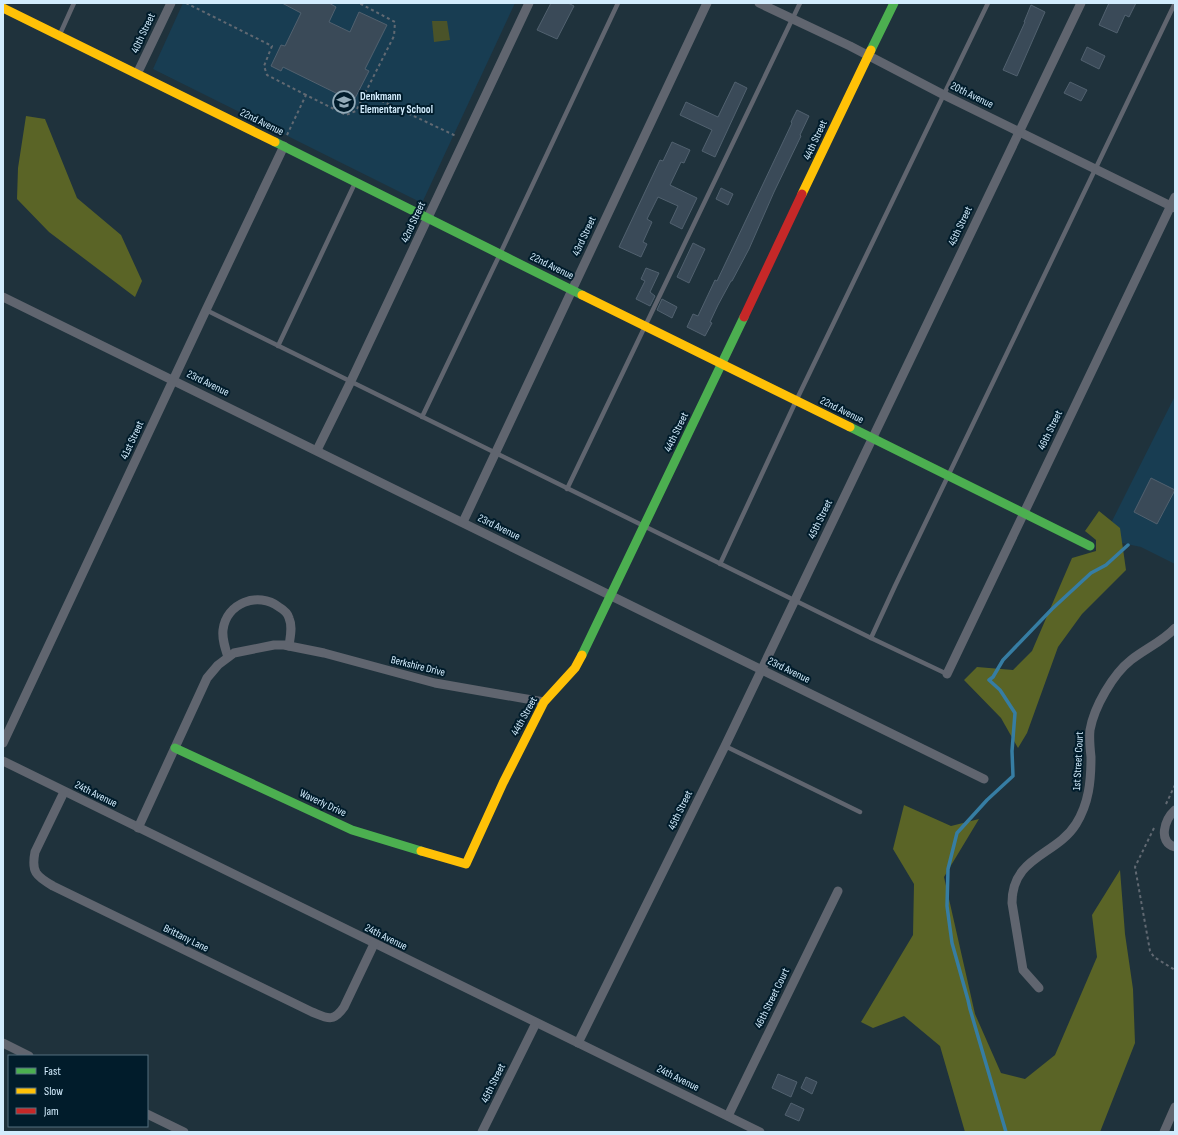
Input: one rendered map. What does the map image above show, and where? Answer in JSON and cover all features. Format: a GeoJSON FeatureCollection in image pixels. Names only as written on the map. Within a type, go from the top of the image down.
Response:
{"type":"FeatureCollection","features":[{"type":"Feature","properties":{"kind":"street","name":"40th Street"},"geometry":{"type":"LineString","coordinates":[[137,74],[171,3]]}},
{"type":"Feature","properties":{"kind":"street","name":"42nd Street"},"geometry":{"type":"LineString","coordinates":[[317,450],[529,3]]}},
{"type":"Feature","properties":{"kind":"street","name":"43rd Street"},"geometry":{"type":"LineString","coordinates":[[463,522],[707,3]]}},
{"type":"Feature","properties":{"kind":"street","name":"20th Avenue"},"geometry":{"type":"LineString","coordinates":[[759,3],[869,56],[944,95],[1095,169],[1174,204]]}},
{"type":"Feature","properties":{"kind":"street","name":"44th Street"},"geometry":{"type":"LineString","coordinates":[[466,864],[503,783],[544,702],[575,668],[894,3]]}},
{"type":"Feature","properties":{"kind":"street","name":"45th Street"},"geometry":{"type":"LineString","coordinates":[[578,1043],[725,746],[1080,3]]}},
{"type":"Feature","properties":{"kind":"street","name":"22nd Avenue"},"geometry":{"type":"LineString","coordinates":[[3,8],[1090,546]]}},
{"type":"Feature","properties":{"kind":"street","name":"41st Street"},"geometry":{"type":"LineString","coordinates":[[3,743],[206,310],[285,147]]}},
{"type":"Feature","properties":{"kind":"street","name":"46th Street"},"geometry":{"type":"LineString","coordinates":[[947,674],[1174,204]]}},
{"type":"Feature","properties":{"kind":"street","name":"23rd Avenue"},"geometry":{"type":"LineString","coordinates":[[3,297],[984,779]]}},
{"type":"Feature","properties":{"kind":"street"},"geometry":{"type":"LineString","coordinates":[[228,657],[223,638],[223,629],[229,613],[243,602],[254,600],[264,600],[272,603],[286,612],[291,626],[289,646]]}},
{"type":"Feature","properties":{"kind":"street","name":"1st Street Court"},"geometry":{"type":"LineString","coordinates":[[1039,988],[1023,970],[1012,903],[1012,893],[1017,877],[1029,862],[1071,832],[1082,814],[1088,798],[1090,785],[1090,730],[1098,707],[1110,684],[1121,669],[1130,661],[1175,628]]}},
{"type":"Feature","properties":{"kind":"street","name":"Berkshire Drive"},"geometry":{"type":"LineString","coordinates":[[138,828],[207,678],[218,665],[234,653],[274,646],[289,646],[324,653],[435,683],[544,702]]}},
{"type":"Feature","properties":{"kind":"street","name":"Waverly Drive"},"geometry":{"type":"LineString","coordinates":[[175,748],[352,830],[466,864]]}},
{"type":"Feature","properties":{"kind":"street","name":"24th Avenue"},"geometry":{"type":"LineString","coordinates":[[3,761],[760,1132]]}},
{"type":"Feature","properties":{"kind":"street","name":"Brittany Lane"},"geometry":{"type":"LineString","coordinates":[[64,792],[35,852],[33,867],[37,875],[53,886],[312,1012],[326,1017],[338,1015],[344,1007],[374,944]]}},
{"type":"Feature","properties":{"kind":"street"},"geometry":{"type":"LineString","coordinates":[[1175,810],[1170,814],[1164,829],[1166,841],[1170,846],[1175,847]]}},
{"type":"Feature","properties":{"kind":"street","name":"46th Street Court"},"geometry":{"type":"LineString","coordinates":[[728,1116],[838,891]]}},
{"type":"Feature","properties":{"kind":"street","name":"45th Street"},"geometry":{"type":"LineString","coordinates":[[482,1132],[536,1023]]}},
{"type":"Feature","properties":{"kind":"street"},"geometry":{"type":"LineString","coordinates":[[3,1043],[27,1055]]}},
{"type":"Feature","properties":{"kind":"street"},"geometry":{"type":"LineString","coordinates":[[1164,1132],[1175,1107]]}},
{"type":"Feature","properties":{"kind":"street"},"geometry":{"type":"LineString","coordinates":[[148,1114],[184,1132]]}},
{"type":"Feature","properties":{"kind":"lane"},"geometry":{"type":"LineString","coordinates":[[59,36],[74,3]]}},
{"type":"Feature","properties":{"kind":"lane"},"geometry":{"type":"LineString","coordinates":[[422,417],[618,3]]}},
{"type":"Feature","properties":{"kind":"lane"},"geometry":{"type":"LineString","coordinates":[[567,489],[800,3]]}},
{"type":"Feature","properties":{"kind":"lane"},"geometry":{"type":"LineString","coordinates":[[720,564],[796,401],[988,3]]}},
{"type":"Feature","properties":{"kind":"lane"},"geometry":{"type":"LineString","coordinates":[[871,638],[894,586],[1175,3]]}},
{"type":"Feature","properties":{"kind":"lane"},"geometry":{"type":"LineString","coordinates":[[278,346],[355,182]]}},
{"type":"Feature","properties":{"kind":"lane"},"geometry":{"type":"LineString","coordinates":[[206,310],[495,454],[947,674]]}},
{"type":"Feature","properties":{"kind":"lane"},"geometry":{"type":"LineString","coordinates":[[725,746],[860,812]]}},
{"type":"Feature","properties":{"kind":"path"},"geometry":{"type":"LineString","coordinates":[[186,3],[272,46],[264,66],[267,75],[346,115],[356,112],[394,36],[395,22],[359,3]]}},
{"type":"Feature","properties":{"kind":"path"},"geometry":{"type":"LineString","coordinates":[[365,93],[465,140]]}},
{"type":"Feature","properties":{"kind":"path"},"geometry":{"type":"LineString","coordinates":[[285,147],[285,138],[306,95]]}},
{"type":"Feature","properties":{"kind":"path"},"geometry":{"type":"LineString","coordinates":[[1165,806],[1175,785]]}},
{"type":"Feature","properties":{"kind":"path"},"geometry":{"type":"LineString","coordinates":[[1155,826],[1135,867],[1150,951],[1154,957],[1175,970]]}},
{"type":"Feature","properties":{"kind":"shaded area","name":"Denkmann Elementary School"},"geometry":{"type":"Polygon","coordinates":[[[183,3],[515,3],[422,203],[153,69],[183,3]]]}},
{"type":"Feature","properties":{"kind":"shaded area"},"geometry":{"type":"Polygon","coordinates":[[[1175,396],[1175,564],[1141,547],[1103,539],[1175,396]]]}},
{"type":"Feature","properties":{"kind":"green space"},"geometry":{"type":"Polygon","coordinates":[[[432,21],[447,21],[450,40],[434,42],[432,21]]]}},
{"type":"Feature","properties":{"kind":"green space"},"geometry":{"type":"Polygon","coordinates":[[[26,116],[45,119],[77,198],[121,235],[142,281],[135,297],[49,232],[17,199],[18,168],[26,116]]]}},
{"type":"Feature","properties":{"kind":"green space"},"geometry":{"type":"Polygon","coordinates":[[[1099,511],[1120,528],[1126,570],[1082,614],[1058,647],[1027,733],[1018,748],[1001,718],[964,680],[977,667],[1013,670],[1032,651],[1072,558],[1096,551],[1096,540],[1085,531],[1099,511]]]}},
{"type":"Feature","properties":{"kind":"green space"},"geometry":{"type":"Polygon","coordinates":[[[904,805],[951,826],[979,819],[944,877],[975,1014],[1001,1073],[1025,1079],[1055,1055],[1097,957],[1092,915],[1120,870],[1125,934],[1133,989],[1135,1043],[1100,1132],[965,1132],[940,1046],[904,1016],[873,1028],[861,1022],[913,935],[914,884],[893,849],[904,805]]]}},
{"type":"Feature","properties":{"kind":"building"},"geometry":{"type":"Polygon","coordinates":[[[282,3],[329,3],[336,7],[329,22],[350,32],[359,12],[387,25],[365,69],[369,71],[351,106],[340,100],[342,96],[283,67],[281,71],[271,66],[281,45],[285,46],[301,13],[282,3]]]}},
{"type":"Feature","properties":{"kind":"building"},"geometry":{"type":"Polygon","coordinates":[[[551,3],[568,3],[574,6],[557,39],[537,30],[551,3]]]}},
{"type":"Feature","properties":{"kind":"building"},"geometry":{"type":"Polygon","coordinates":[[[1109,3],[1136,3],[1129,17],[1125,15],[1117,33],[1099,25],[1109,3]]]}},
{"type":"Feature","properties":{"kind":"building"},"geometry":{"type":"Polygon","coordinates":[[[1031,5],[1045,12],[1017,76],[1003,70],[1025,22],[1031,5]]]}},
{"type":"Feature","properties":{"kind":"building"},"geometry":{"type":"Polygon","coordinates":[[[1087,47],[1105,56],[1099,69],[1081,60],[1087,47]]]}},
{"type":"Feature","properties":{"kind":"building"},"geometry":{"type":"Polygon","coordinates":[[[735,82],[747,88],[715,157],[702,151],[712,130],[680,115],[686,102],[718,117],[735,82]]]}},
{"type":"Feature","properties":{"kind":"building"},"geometry":{"type":"Polygon","coordinates":[[[1070,82],[1087,90],[1081,101],[1064,93],[1070,82]]]}},
{"type":"Feature","properties":{"kind":"building"},"geometry":{"type":"Polygon","coordinates":[[[797,110],[809,116],[800,135],[801,136],[749,249],[718,305],[710,322],[712,323],[705,336],[687,327],[693,314],[698,316],[715,280],[717,281],[797,110]]]}},
{"type":"Feature","properties":{"kind":"building"},"geometry":{"type":"Polygon","coordinates":[[[672,142],[690,150],[684,163],[681,162],[670,185],[697,198],[682,229],[670,223],[678,206],[658,197],[647,219],[652,222],[643,242],[647,244],[641,257],[619,247],[660,160],[663,161],[672,142]]]}},
{"type":"Feature","properties":{"kind":"building"},"geometry":{"type":"Polygon","coordinates":[[[721,188],[733,194],[728,205],[716,199],[721,188]]]}},
{"type":"Feature","properties":{"kind":"building"},"geometry":{"type":"Polygon","coordinates":[[[693,243],[705,249],[689,283],[677,277],[693,243]]]}},
{"type":"Feature","properties":{"kind":"building"},"geometry":{"type":"Polygon","coordinates":[[[646,268],[659,273],[650,292],[655,296],[650,306],[636,299],[645,281],[641,279],[646,268]]]}},
{"type":"Feature","properties":{"kind":"building"},"geometry":{"type":"Polygon","coordinates":[[[662,299],[677,307],[672,318],[657,310],[662,299]]]}},
{"type":"Feature","properties":{"kind":"building"},"geometry":{"type":"Polygon","coordinates":[[[1151,478],[1175,490],[1157,524],[1134,512],[1151,478]]]}},
{"type":"Feature","properties":{"kind":"building"},"geometry":{"type":"Polygon","coordinates":[[[778,1074],[797,1082],[791,1097],[772,1088],[778,1074]]]}},
{"type":"Feature","properties":{"kind":"building"},"geometry":{"type":"Polygon","coordinates":[[[806,1077],[817,1082],[812,1094],[801,1088],[806,1077]]]}},
{"type":"Feature","properties":{"kind":"building"},"geometry":{"type":"Polygon","coordinates":[[[791,1103],[804,1109],[799,1121],[785,1115],[791,1103]]]}},
{"type":"Feature","properties":{"kind":"waterway"},"geometry":{"type":"LineString","coordinates":[[1006,1132],[952,943],[947,906],[948,869],[957,833],[987,800],[1013,776],[1012,751],[1015,713],[1000,690],[989,680],[993,677],[1003,660],[1052,609],[1091,573],[1106,565],[1128,545]]}},
{"type":"Feature","properties":{"kind":"traffic: fast"},"geometry":{"type":"LineString","coordinates":[[871,50],[894,3]]}},
{"type":"Feature","properties":{"kind":"traffic: fast"},"geometry":{"type":"LineString","coordinates":[[275,142],[582,295]]}},
{"type":"Feature","properties":{"kind":"traffic: fast"},"geometry":{"type":"LineString","coordinates":[[582,655],[744,317]]}},
{"type":"Feature","properties":{"kind":"traffic: fast"},"geometry":{"type":"LineString","coordinates":[[850,427],[1090,546]]}},
{"type":"Feature","properties":{"kind":"traffic: fast"},"geometry":{"type":"LineString","coordinates":[[175,748],[352,830],[421,851]]}},
{"type":"Feature","properties":{"kind":"traffic: slow"},"geometry":{"type":"LineString","coordinates":[[3,8],[275,142]]}},
{"type":"Feature","properties":{"kind":"traffic: slow"},"geometry":{"type":"LineString","coordinates":[[802,194],[871,50]]}},
{"type":"Feature","properties":{"kind":"traffic: slow"},"geometry":{"type":"LineString","coordinates":[[582,295],[850,427]]}},
{"type":"Feature","properties":{"kind":"traffic: slow"},"geometry":{"type":"LineString","coordinates":[[421,851],[466,864],[503,783],[544,702],[575,668],[582,655]]}},
{"type":"Feature","properties":{"kind":"traffic: jam"},"geometry":{"type":"LineString","coordinates":[[744,317],[802,194]]}},
{"type":"Feature","properties":{"kind":"place","name":"Denkmann Elementary School"},"geometry":{"type":"Point","coordinates":[344,102]}}]}
